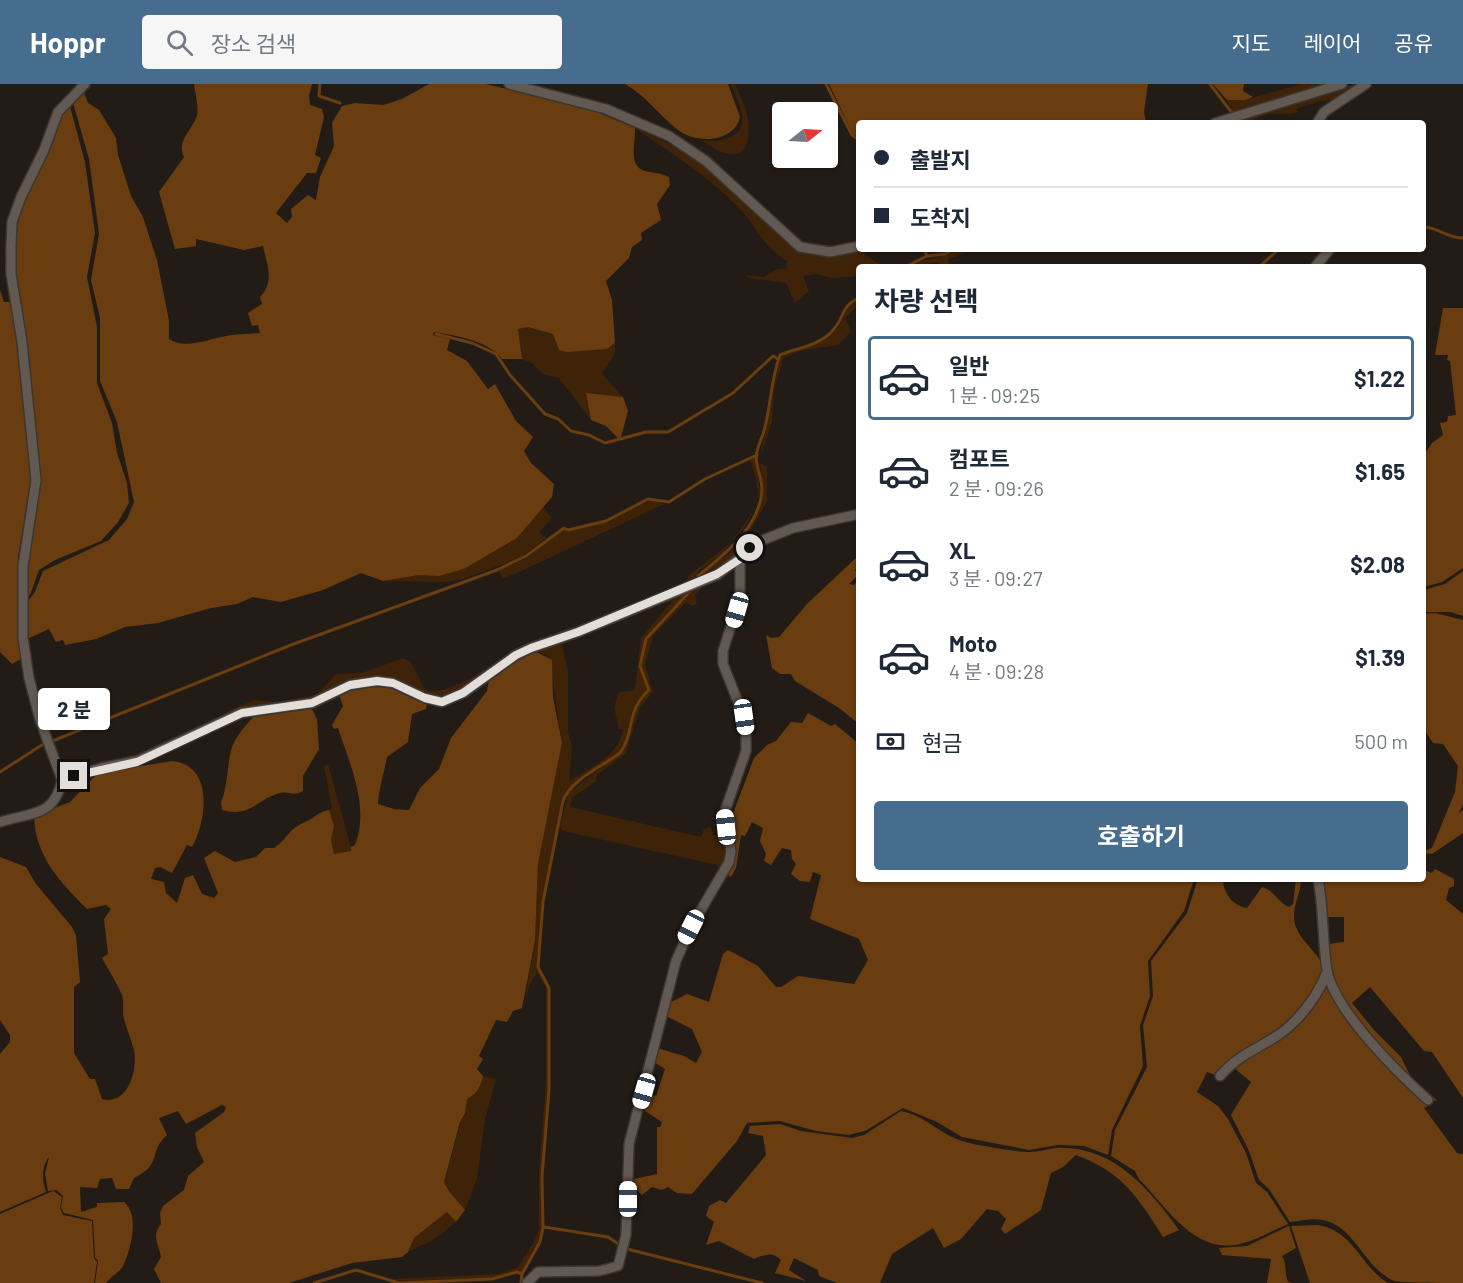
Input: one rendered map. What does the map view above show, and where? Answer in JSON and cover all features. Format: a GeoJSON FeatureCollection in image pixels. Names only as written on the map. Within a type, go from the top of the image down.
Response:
{"type":"FeatureCollection","features":[{"type":"Feature","properties":{"kind":"street"},"geometry":{"type":"LineString","coordinates":[[0,822],[40,812],[46,808],[56,797],[62,780],[40,720],[29,678],[23,638],[23,566],[36,480],[19,313],[11,274],[12,222],[21,197],[45,150],[58,112],[85,84]]}},
{"type":"Feature","properties":{"kind":"street"},"geometry":{"type":"LineString","coordinates":[[509,84],[606,109],[669,136],[706,161],[800,246],[830,252],[856,247]]}},
{"type":"Feature","properties":{"kind":"street"},"geometry":{"type":"LineString","coordinates":[[1225,120],[1342,84]]}},
{"type":"Feature","properties":{"kind":"street"},"geometry":{"type":"LineString","coordinates":[[1319,120],[1324,112],[1366,84]]}},
{"type":"Feature","properties":{"kind":"street"},"geometry":{"type":"LineString","coordinates":[[1318,264],[1328,252]]}},
{"type":"Feature","properties":{"kind":"street"},"geometry":{"type":"LineString","coordinates":[[0,269],[11,274]]}},
{"type":"Feature","properties":{"kind":"street"},"geometry":{"type":"LineString","coordinates":[[62,780],[101,768],[137,762],[242,713],[312,703],[350,685],[377,681],[393,683],[425,698],[442,702],[463,693],[516,655],[717,574],[763,540],[793,528],[856,515]]}},
{"type":"Feature","properties":{"kind":"street"},"geometry":{"type":"LineString","coordinates":[[527,1283],[538,1272],[599,1271],[618,1266],[621,1260],[626,1235],[629,1144],[676,961],[691,927],[729,862],[725,811],[746,751],[746,733],[744,717],[723,664],[723,651],[740,598],[740,559]]}},
{"type":"Feature","properties":{"kind":"street"},"geometry":{"type":"LineString","coordinates":[[1319,882],[1324,907],[1327,972],[1350,1016],[1407,1081],[1428,1100]]}},
{"type":"Feature","properties":{"kind":"street"},"geometry":{"type":"LineString","coordinates":[[1220,1076],[1233,1061],[1294,1023],[1320,988],[1327,972]]}},
{"type":"Feature","properties":{"kind":"shaded area"},"geometry":{"type":"Polygon","coordinates":[[[194,84],[312,84],[309,96],[310,105],[322,109],[324,117],[315,155],[321,158],[316,173],[307,173],[276,213],[287,223],[292,217],[291,209],[308,195],[316,200],[320,177],[334,146],[332,123],[342,106],[355,103],[383,105],[402,99],[429,84],[486,84],[584,107],[635,128],[634,159],[636,164],[645,171],[669,177],[670,185],[657,204],[661,220],[641,233],[642,240],[632,247],[629,258],[606,281],[612,300],[615,343],[607,349],[567,352],[559,350],[553,334],[528,327],[518,329],[522,359],[502,359],[480,343],[434,332],[433,335],[450,339],[447,350],[467,361],[488,389],[495,384],[516,421],[533,437],[524,451],[531,463],[554,484],[552,497],[517,538],[464,569],[439,576],[419,575],[383,581],[361,573],[323,590],[281,602],[253,597],[237,604],[211,608],[158,623],[125,627],[96,639],[65,645],[63,640],[56,642],[49,629],[27,639],[24,606],[35,592],[43,571],[109,540],[127,519],[134,502],[117,422],[100,381],[100,318],[91,280],[99,234],[89,159],[72,99],[83,90],[88,103],[99,110],[116,138],[118,155],[131,196],[143,217],[157,260],[169,321],[169,339],[190,344],[230,335],[260,333],[258,325],[252,326],[248,313],[262,304],[260,297],[269,279],[263,246],[244,250],[196,239],[196,246],[175,249],[159,192],[184,157],[183,141],[197,114],[194,84]]]}},
{"type":"Feature","properties":{"kind":"shaded area"},"geometry":{"type":"Polygon","coordinates":[[[625,84],[728,84],[740,117],[736,126],[722,136],[694,138],[678,130],[625,84]]]}},
{"type":"Feature","properties":{"kind":"shaded area"},"geometry":{"type":"Polygon","coordinates":[[[731,84],[735,84],[743,103],[749,127],[748,141],[742,151],[737,154],[722,152],[700,140],[722,140],[735,135],[739,130],[742,116],[731,84]]]}},
{"type":"Feature","properties":{"kind":"shaded area"},"geometry":{"type":"Polygon","coordinates":[[[829,84],[1148,84],[1144,112],[1145,120],[856,120],[856,136],[829,84]]]}},
{"type":"Feature","properties":{"kind":"shaded area"},"geometry":{"type":"Polygon","coordinates":[[[1213,84],[1244,84],[1243,91],[1253,97],[1246,100],[1227,100],[1213,84]]]}},
{"type":"Feature","properties":{"kind":"shaded area"},"geometry":{"type":"Polygon","coordinates":[[[1300,84],[1329,84],[1233,113],[1227,100],[1246,100],[1300,84]]]}},
{"type":"Feature","properties":{"kind":"shaded area"},"geometry":{"type":"Polygon","coordinates":[[[1354,84],[1361,84],[1336,99],[1296,109],[1298,112],[1269,114],[1253,120],[1238,119],[1354,84]]]}},
{"type":"Feature","properties":{"kind":"shaded area"},"geometry":{"type":"Polygon","coordinates":[[[69,103],[85,162],[95,233],[87,277],[97,327],[97,383],[112,423],[117,453],[127,483],[129,503],[118,522],[101,541],[55,560],[39,570],[30,595],[26,597],[28,553],[39,480],[13,244],[15,222],[60,113],[69,103]]]}},
{"type":"Feature","properties":{"kind":"shaded area"},"geometry":{"type":"Polygon","coordinates":[[[635,128],[704,165],[725,182],[758,216],[791,242],[811,249],[835,252],[856,250],[856,252],[864,252],[865,255],[879,264],[856,264],[856,276],[832,278],[816,274],[803,276],[809,291],[795,303],[786,283],[749,278],[745,275],[764,277],[778,269],[786,269],[787,261],[771,249],[745,214],[689,165],[635,128]]]}},
{"type":"Feature","properties":{"kind":"shaded area"},"geometry":{"type":"Polygon","coordinates":[[[951,252],[967,252],[948,259],[949,264],[938,262],[915,264],[920,262],[951,252]]]}},
{"type":"Feature","properties":{"kind":"shaded area"},"geometry":{"type":"Polygon","coordinates":[[[0,290],[4,302],[13,302],[31,479],[18,557],[21,659],[12,664],[0,652],[0,290]]]}},
{"type":"Feature","properties":{"kind":"shaded area"},"geometry":{"type":"Polygon","coordinates":[[[856,302],[856,307],[845,318],[851,331],[839,345],[803,350],[783,358],[774,390],[772,421],[760,458],[780,358],[830,336],[856,302]]]}},
{"type":"Feature","properties":{"kind":"shaded area"},"geometry":{"type":"Polygon","coordinates":[[[1443,308],[1463,308],[1463,568],[1442,582],[1426,586],[1426,452],[1432,443],[1443,435],[1440,423],[1447,422],[1448,416],[1456,415],[1448,355],[1435,355],[1443,308]]]}},
{"type":"Feature","properties":{"kind":"shaded area"},"geometry":{"type":"Polygon","coordinates":[[[528,327],[553,334],[559,350],[607,349],[615,343],[615,354],[602,374],[623,397],[586,394],[591,420],[559,378],[542,374],[532,363],[522,359],[518,329],[528,327]]]}},
{"type":"Feature","properties":{"kind":"shaded area"},"geometry":{"type":"Polygon","coordinates":[[[586,393],[623,397],[628,411],[621,437],[618,438],[606,426],[591,420],[586,393]]]}},
{"type":"Feature","properties":{"kind":"shaded area"},"geometry":{"type":"Polygon","coordinates":[[[755,458],[760,491],[756,505],[758,489],[750,460],[755,458]]]}},
{"type":"Feature","properties":{"kind":"shaded area"},"geometry":{"type":"Polygon","coordinates":[[[760,463],[767,467],[767,501],[747,537],[744,548],[735,558],[699,579],[706,570],[734,549],[750,527],[759,503],[760,463]]]}},
{"type":"Feature","properties":{"kind":"shaded area"},"geometry":{"type":"Polygon","coordinates":[[[652,501],[664,504],[515,574],[503,578],[499,571],[529,557],[561,530],[608,522],[639,504],[652,501]]]}},
{"type":"Feature","properties":{"kind":"shaded area"},"geometry":{"type":"Polygon","coordinates":[[[543,507],[552,518],[539,532],[546,538],[520,558],[463,579],[446,582],[383,581],[419,575],[439,576],[464,569],[517,538],[543,507]]]}},
{"type":"Feature","properties":{"kind":"shaded area"},"geometry":{"type":"Polygon","coordinates":[[[753,511],[750,519],[732,541],[753,511]]]}},
{"type":"Feature","properties":{"kind":"shaded area"},"geometry":{"type":"Polygon","coordinates":[[[732,541],[724,552],[699,571],[694,578],[687,580],[689,575],[732,541]]]}},
{"type":"Feature","properties":{"kind":"shaded area"},"geometry":{"type":"Polygon","coordinates":[[[856,558],[856,577],[849,584],[854,585],[856,583],[856,722],[839,708],[795,681],[791,674],[780,674],[772,668],[766,635],[771,638],[779,637],[807,604],[856,558]]]}},
{"type":"Feature","properties":{"kind":"shaded area"},"geometry":{"type":"Polygon","coordinates":[[[738,564],[739,570],[733,570],[714,578],[695,596],[697,604],[692,606],[686,602],[653,636],[645,665],[653,692],[640,707],[626,753],[597,775],[596,781],[572,798],[570,807],[701,837],[704,829],[711,827],[713,835],[722,837],[729,850],[721,871],[717,865],[563,831],[560,826],[568,793],[625,749],[635,710],[650,688],[641,666],[647,640],[698,585],[738,564]]]}},
{"type":"Feature","properties":{"kind":"shaded area"},"geometry":{"type":"Polygon","coordinates":[[[1463,571],[1463,616],[1450,612],[1426,612],[1426,589],[1445,584],[1463,571]]]}},
{"type":"Feature","properties":{"kind":"shaded area"},"geometry":{"type":"Polygon","coordinates":[[[694,585],[645,639],[639,667],[648,689],[632,711],[624,746],[618,753],[573,785],[565,794],[546,878],[537,968],[548,987],[549,1090],[541,1177],[542,1228],[539,1242],[522,1273],[517,1271],[492,1278],[400,1281],[391,1279],[498,1274],[517,1268],[534,1242],[539,1228],[539,1172],[546,1081],[546,987],[537,973],[525,999],[535,940],[538,864],[562,743],[549,656],[533,650],[561,641],[568,672],[568,732],[572,747],[569,781],[595,766],[616,746],[623,729],[619,729],[614,707],[619,692],[635,690],[641,638],[679,593],[694,585]]]}},
{"type":"Feature","properties":{"kind":"shaded area"},"geometry":{"type":"Polygon","coordinates":[[[1435,613],[1463,620],[1463,804],[1459,813],[1463,810],[1463,833],[1432,854],[1426,853],[1426,850],[1432,848],[1455,792],[1458,766],[1443,744],[1433,743],[1426,732],[1426,614],[1435,613]]]}},
{"type":"Feature","properties":{"kind":"shaded area"},"geometry":{"type":"Polygon","coordinates":[[[525,645],[468,684],[445,696],[435,698],[393,679],[310,701],[251,707],[201,728],[232,709],[255,700],[277,702],[317,695],[336,674],[362,673],[403,658],[411,662],[425,690],[437,691],[449,688],[476,675],[525,645]]]}},
{"type":"Feature","properties":{"kind":"shaded area"},"geometry":{"type":"Polygon","coordinates":[[[533,650],[552,660],[553,697],[562,743],[538,864],[535,940],[522,1008],[513,1011],[507,1022],[496,1020],[479,1056],[483,1059],[477,1069],[483,1076],[482,1080],[476,1092],[467,1099],[465,1113],[460,1122],[444,1182],[465,1210],[456,1222],[447,1212],[414,1238],[408,1252],[402,1257],[352,1263],[289,1283],[161,1283],[154,1269],[161,1257],[156,1240],[156,1232],[161,1224],[160,1213],[163,1206],[184,1190],[188,1176],[204,1162],[197,1147],[195,1133],[224,1112],[226,1107],[222,1105],[186,1124],[178,1111],[159,1118],[167,1135],[161,1141],[152,1163],[143,1173],[134,1178],[129,1189],[116,1189],[112,1178],[100,1179],[97,1188],[80,1187],[81,1212],[97,1207],[97,1203],[124,1202],[132,1215],[131,1242],[126,1259],[121,1268],[106,1283],[95,1283],[98,1261],[95,1257],[93,1220],[64,1213],[61,1208],[63,1196],[57,1190],[48,1191],[45,1174],[49,1157],[43,1174],[46,1192],[0,1212],[0,1054],[10,1042],[10,1035],[0,1020],[0,857],[26,867],[36,884],[76,935],[80,982],[74,987],[74,1053],[90,1079],[95,1079],[102,1099],[111,1100],[125,1092],[132,1076],[135,1058],[123,1014],[122,995],[102,958],[108,954],[104,919],[111,909],[106,905],[87,909],[67,889],[44,856],[35,830],[34,816],[70,802],[102,769],[111,771],[172,761],[186,765],[195,772],[201,783],[203,809],[201,823],[192,847],[187,845],[172,873],[160,867],[155,868],[151,879],[164,882],[166,893],[177,903],[185,878],[193,875],[202,894],[214,898],[218,893],[204,858],[215,851],[235,862],[256,857],[265,848],[274,848],[295,827],[329,810],[334,826],[331,840],[334,854],[351,851],[351,847],[355,845],[360,816],[357,786],[338,728],[334,729],[332,725],[343,706],[338,692],[362,685],[384,685],[427,701],[426,709],[412,714],[408,742],[387,757],[379,792],[378,804],[394,809],[409,810],[420,788],[439,769],[451,738],[487,691],[490,675],[533,650]]]}},
{"type":"Feature","properties":{"kind":"shaded area"},"geometry":{"type":"Polygon","coordinates":[[[310,705],[317,719],[319,749],[303,776],[303,791],[297,794],[280,793],[240,812],[222,810],[221,802],[226,787],[230,755],[238,736],[246,725],[259,710],[310,705]]]}},
{"type":"Feature","properties":{"kind":"shaded area"},"geometry":{"type":"Polygon","coordinates":[[[808,713],[831,726],[835,724],[856,742],[856,882],[1193,882],[1184,911],[1148,961],[1150,996],[1140,1026],[1143,1066],[1112,1130],[1108,1155],[1084,1146],[1058,1145],[1029,1150],[962,1137],[937,1122],[903,1108],[865,1131],[848,1135],[816,1131],[780,1121],[747,1123],[737,1141],[692,1194],[677,1193],[668,1187],[662,1190],[652,1187],[642,1195],[630,1184],[630,1180],[657,1174],[657,1127],[660,1127],[662,1122],[642,1109],[645,1093],[656,1096],[665,1069],[654,1062],[657,1048],[684,1056],[696,1063],[702,1052],[692,1029],[666,1016],[669,1003],[687,994],[709,1002],[723,954],[728,950],[758,966],[776,987],[781,987],[798,976],[854,984],[868,960],[859,939],[810,919],[821,875],[813,872],[810,882],[800,881],[791,874],[796,864],[792,859],[791,850],[782,848],[771,865],[764,861],[766,854],[760,841],[763,828],[752,822],[745,836],[741,835],[736,868],[731,877],[727,874],[729,824],[754,758],[767,745],[776,741],[791,722],[802,723],[808,713]]]}},
{"type":"Feature","properties":{"kind":"shaded area"},"geometry":{"type":"Polygon","coordinates":[[[328,764],[352,851],[334,854],[331,840],[334,826],[329,810],[332,809],[324,766],[328,764]]]}},
{"type":"Feature","properties":{"kind":"shaded area"},"geometry":{"type":"Polygon","coordinates":[[[1435,869],[1454,879],[1454,886],[1449,888],[1446,900],[1463,914],[1463,1098],[1432,1052],[1424,1051],[1370,987],[1352,1003],[1373,1029],[1401,1057],[1412,1079],[1438,1101],[1429,1099],[1351,1015],[1329,972],[1328,944],[1344,942],[1344,917],[1327,917],[1321,882],[1426,882],[1426,871],[1432,873],[1435,869]]]}},
{"type":"Feature","properties":{"kind":"shaded area"},"geometry":{"type":"Polygon","coordinates":[[[1197,882],[1224,882],[1230,898],[1237,905],[1247,908],[1262,887],[1289,907],[1293,904],[1296,882],[1301,882],[1294,911],[1295,923],[1301,937],[1323,966],[1322,979],[1314,994],[1301,1009],[1215,1075],[1207,1072],[1197,1092],[1218,1106],[1228,1119],[1246,1153],[1256,1183],[1267,1192],[1288,1224],[1240,1244],[1224,1245],[1209,1242],[1195,1235],[1182,1226],[1139,1179],[1135,1171],[1111,1156],[1115,1130],[1147,1067],[1143,1025],[1153,996],[1151,961],[1187,913],[1197,882]]]}},
{"type":"Feature","properties":{"kind":"shaded area"},"geometry":{"type":"Polygon","coordinates":[[[1328,982],[1405,1084],[1430,1105],[1424,1108],[1457,1153],[1463,1154],[1463,1283],[1394,1281],[1383,1275],[1351,1238],[1334,1224],[1319,1219],[1290,1222],[1269,1189],[1259,1180],[1249,1151],[1231,1115],[1251,1082],[1233,1067],[1288,1031],[1310,1010],[1328,982]]]}},
{"type":"Feature","properties":{"kind":"shaded area"},"geometry":{"type":"Polygon","coordinates":[[[483,1076],[496,1079],[485,1119],[477,1179],[465,1210],[444,1183],[467,1099],[478,1089],[483,1076]]]}},
{"type":"Feature","properties":{"kind":"shaded area"},"geometry":{"type":"Polygon","coordinates":[[[901,1111],[917,1116],[962,1141],[1023,1152],[1056,1148],[1076,1149],[1095,1154],[1128,1172],[1155,1199],[1179,1230],[1163,1237],[1127,1187],[1105,1169],[1076,1155],[1063,1167],[1051,1173],[1041,1210],[1005,1234],[1001,1229],[1006,1219],[998,1211],[987,1209],[961,1239],[944,1248],[933,1228],[892,1254],[880,1283],[837,1283],[819,1276],[818,1270],[794,1258],[789,1270],[806,1281],[775,1273],[781,1260],[774,1255],[754,1259],[719,1241],[706,1245],[714,1222],[706,1216],[709,1206],[720,1200],[726,1203],[766,1155],[763,1136],[748,1133],[750,1126],[780,1124],[801,1131],[852,1138],[864,1135],[901,1111]]]}},
{"type":"Feature","properties":{"kind":"shaded area"},"geometry":{"type":"Polygon","coordinates":[[[53,1191],[62,1197],[60,1208],[63,1215],[92,1221],[94,1258],[97,1262],[94,1283],[0,1283],[0,1214],[53,1191]]]}},
{"type":"Feature","properties":{"kind":"shaded area"},"geometry":{"type":"Polygon","coordinates":[[[447,1212],[456,1222],[433,1240],[408,1252],[414,1238],[447,1212]]]}},
{"type":"Feature","properties":{"kind":"shaded area"},"geometry":{"type":"Polygon","coordinates":[[[1318,1225],[1340,1234],[1370,1268],[1388,1283],[1310,1283],[1291,1226],[1318,1225]]]}},
{"type":"Feature","properties":{"kind":"shaded area"},"geometry":{"type":"Polygon","coordinates":[[[1289,1226],[1296,1248],[1282,1256],[1288,1282],[1293,1283],[1267,1283],[1271,1259],[1222,1255],[1219,1248],[1247,1246],[1289,1226]]]}},
{"type":"Feature","properties":{"kind":"waterway"},"geometry":{"type":"LineString","coordinates":[[320,84],[319,96],[340,103]]}},
{"type":"Feature","properties":{"kind":"waterway"},"geometry":{"type":"LineString","coordinates":[[826,84],[852,135],[856,138]]}},
{"type":"Feature","properties":{"kind":"waterway"},"geometry":{"type":"LineString","coordinates":[[1210,84],[1232,113]]}},
{"type":"Feature","properties":{"kind":"waterway"},"geometry":{"type":"LineString","coordinates":[[1426,227],[1463,238]]}},
{"type":"Feature","properties":{"kind":"waterway"},"geometry":{"type":"LineString","coordinates":[[925,252],[927,256]]}},
{"type":"Feature","properties":{"kind":"waterway"},"geometry":{"type":"LineString","coordinates":[[911,264],[927,256],[949,252]]}},
{"type":"Feature","properties":{"kind":"waterway"},"geometry":{"type":"LineString","coordinates":[[1262,264],[1276,252]]}},
{"type":"Feature","properties":{"kind":"waterway"},"geometry":{"type":"LineString","coordinates":[[698,576],[739,539],[748,528],[760,503],[762,486],[756,454],[765,427],[780,355],[823,339],[838,324],[846,308],[856,299]]}},
{"type":"Feature","properties":{"kind":"waterway"},"geometry":{"type":"LineString","coordinates":[[436,334],[472,343],[496,354],[510,375],[545,414],[558,419],[571,431],[589,435],[605,443],[646,432],[668,432],[733,393],[773,356],[778,359]]}},
{"type":"Feature","properties":{"kind":"waterway"},"geometry":{"type":"LineString","coordinates":[[50,742],[291,645],[497,570],[526,556],[564,528],[568,530],[606,521],[648,499],[669,502],[705,479],[757,455]]}},
{"type":"Feature","properties":{"kind":"waterway"},"geometry":{"type":"LineString","coordinates":[[521,1283],[522,1274],[540,1242],[543,1228],[542,1177],[549,1090],[549,988],[538,967],[543,902],[563,801],[572,786],[620,753],[625,745],[636,706],[649,690],[640,666],[646,639],[692,589]]}},
{"type":"Feature","properties":{"kind":"waterway"},"geometry":{"type":"LineString","coordinates":[[0,772],[45,743]]}},
{"type":"Feature","properties":{"kind":"waterway"},"geometry":{"type":"LineString","coordinates":[[544,1227],[608,1237],[620,1245]]}},
{"type":"Feature","properties":{"kind":"waterway"},"geometry":{"type":"LineString","coordinates":[[627,1249],[762,1283]]}},
{"type":"Feature","properties":{"kind":"waterway"},"geometry":{"type":"LineString","coordinates":[[314,1283],[356,1270],[399,1283],[492,1279],[517,1272],[522,1274]]}},
{"type":"Feature","properties":{"kind":"route"},"geometry":{"type":"LineString","coordinates":[[74,776],[101,768],[137,762],[166,746],[242,713],[312,703],[350,685],[377,681],[393,683],[425,698],[442,702],[463,693],[516,655],[578,632],[717,574],[740,559],[750,548]]}}]}
